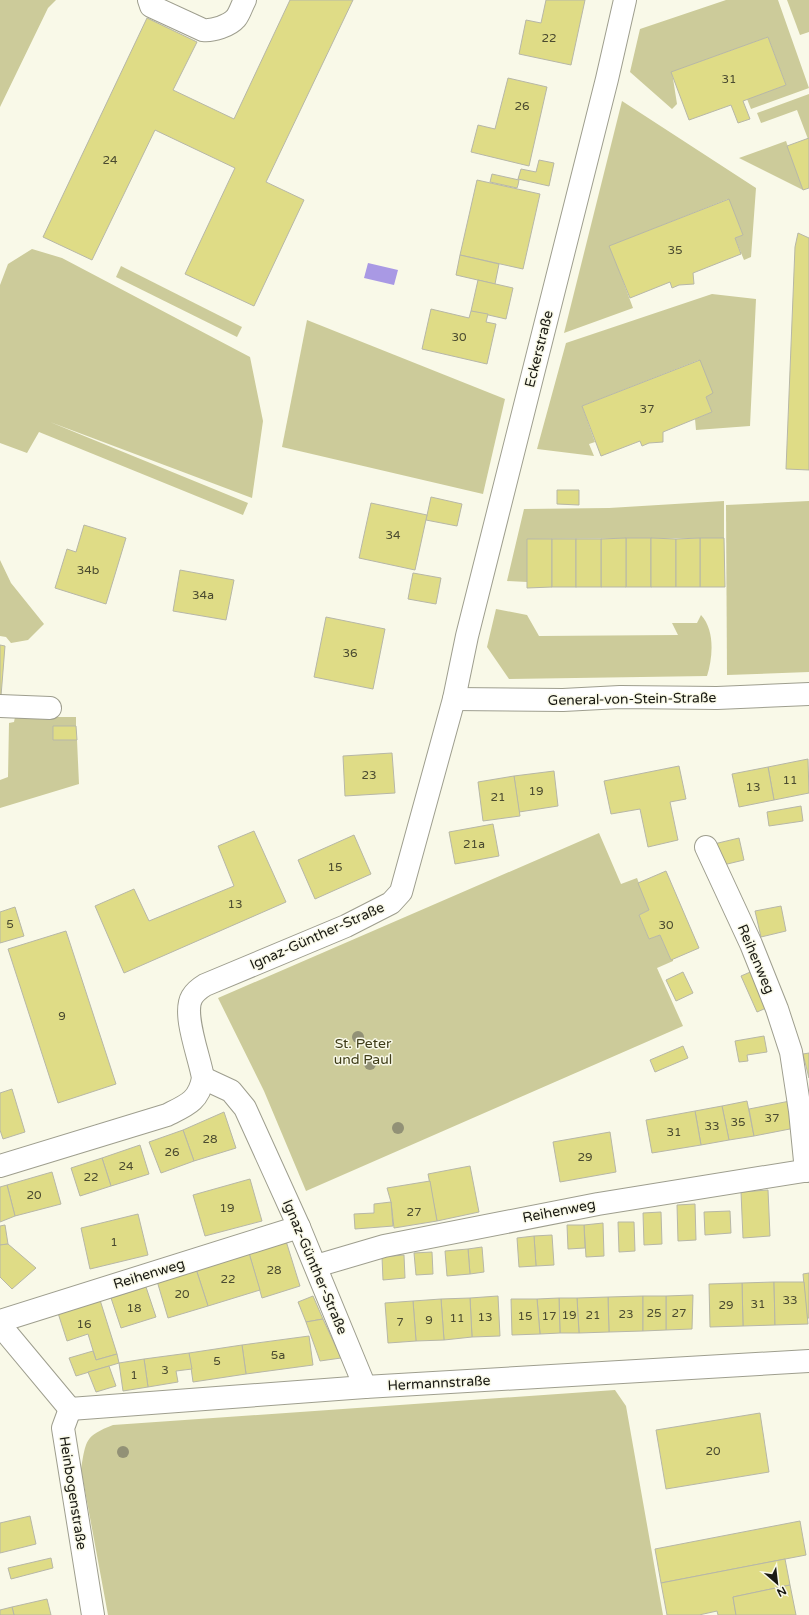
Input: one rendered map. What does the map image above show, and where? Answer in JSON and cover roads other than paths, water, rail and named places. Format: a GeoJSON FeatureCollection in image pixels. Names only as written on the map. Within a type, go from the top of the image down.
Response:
{"type":"FeatureCollection","features":[{"type":"Feature","properties":{"kind":"street"},"geometry":{"type":"LineString","coordinates":[[149,0],[151,6],[203,30],[210,31],[227,24],[236,18],[245,0]]}},
{"type":"Feature","properties":{"kind":"street","name":"Eckerstraße"},"geometry":{"type":"LineString","coordinates":[[454,699],[467,636],[607,79],[625,0]]}},
{"type":"Feature","properties":{"kind":"street","name":"General-von-Stein-Straße"},"geometry":{"type":"LineString","coordinates":[[454,699],[563,700],[620,697],[717,698],[809,694]]}},
{"type":"Feature","properties":{"kind":"street","name":"Ignaz-Günther-Straße"},"geometry":{"type":"LineString","coordinates":[[365,1387],[316,1266],[246,1108],[231,1091],[203,1078],[188,1013],[192,997],[205,984],[346,926],[391,903],[401,892],[454,699]]}},
{"type":"Feature","properties":{"kind":"street"},"geometry":{"type":"LineString","coordinates":[[0,706],[50,708]]}},
{"type":"Feature","properties":{"kind":"street","name":"Reihenweg"},"geometry":{"type":"LineString","coordinates":[[316,1266],[384,1246],[630,1199],[808,1170],[791,1052],[777,1009],[751,944],[706,847]]}},
{"type":"Feature","properties":{"kind":"street"},"geometry":{"type":"LineString","coordinates":[[0,1166],[167,1115],[187,1106],[197,1097],[201,1089],[203,1078]]}},
{"type":"Feature","properties":{"kind":"street","name":"Reihenweg"},"geometry":{"type":"LineString","coordinates":[[0,1321],[299,1227]]}},
{"type":"Feature","properties":{"kind":"street"},"geometry":{"type":"LineString","coordinates":[[0,1324],[70,1409]]}},
{"type":"Feature","properties":{"kind":"street","name":"Hermannstraße"},"geometry":{"type":"LineString","coordinates":[[70,1409],[365,1387],[809,1361]]}},
{"type":"Feature","properties":{"kind":"street","name":"Heinbogenstraße"},"geometry":{"type":"LineString","coordinates":[[70,1409],[63,1428],[93,1615]]}},
{"type":"Feature","properties":{"kind":"park label","name":"St. Peter und Paul"},"geometry":{"type":"Point","coordinates":[363,1052]}}]}
